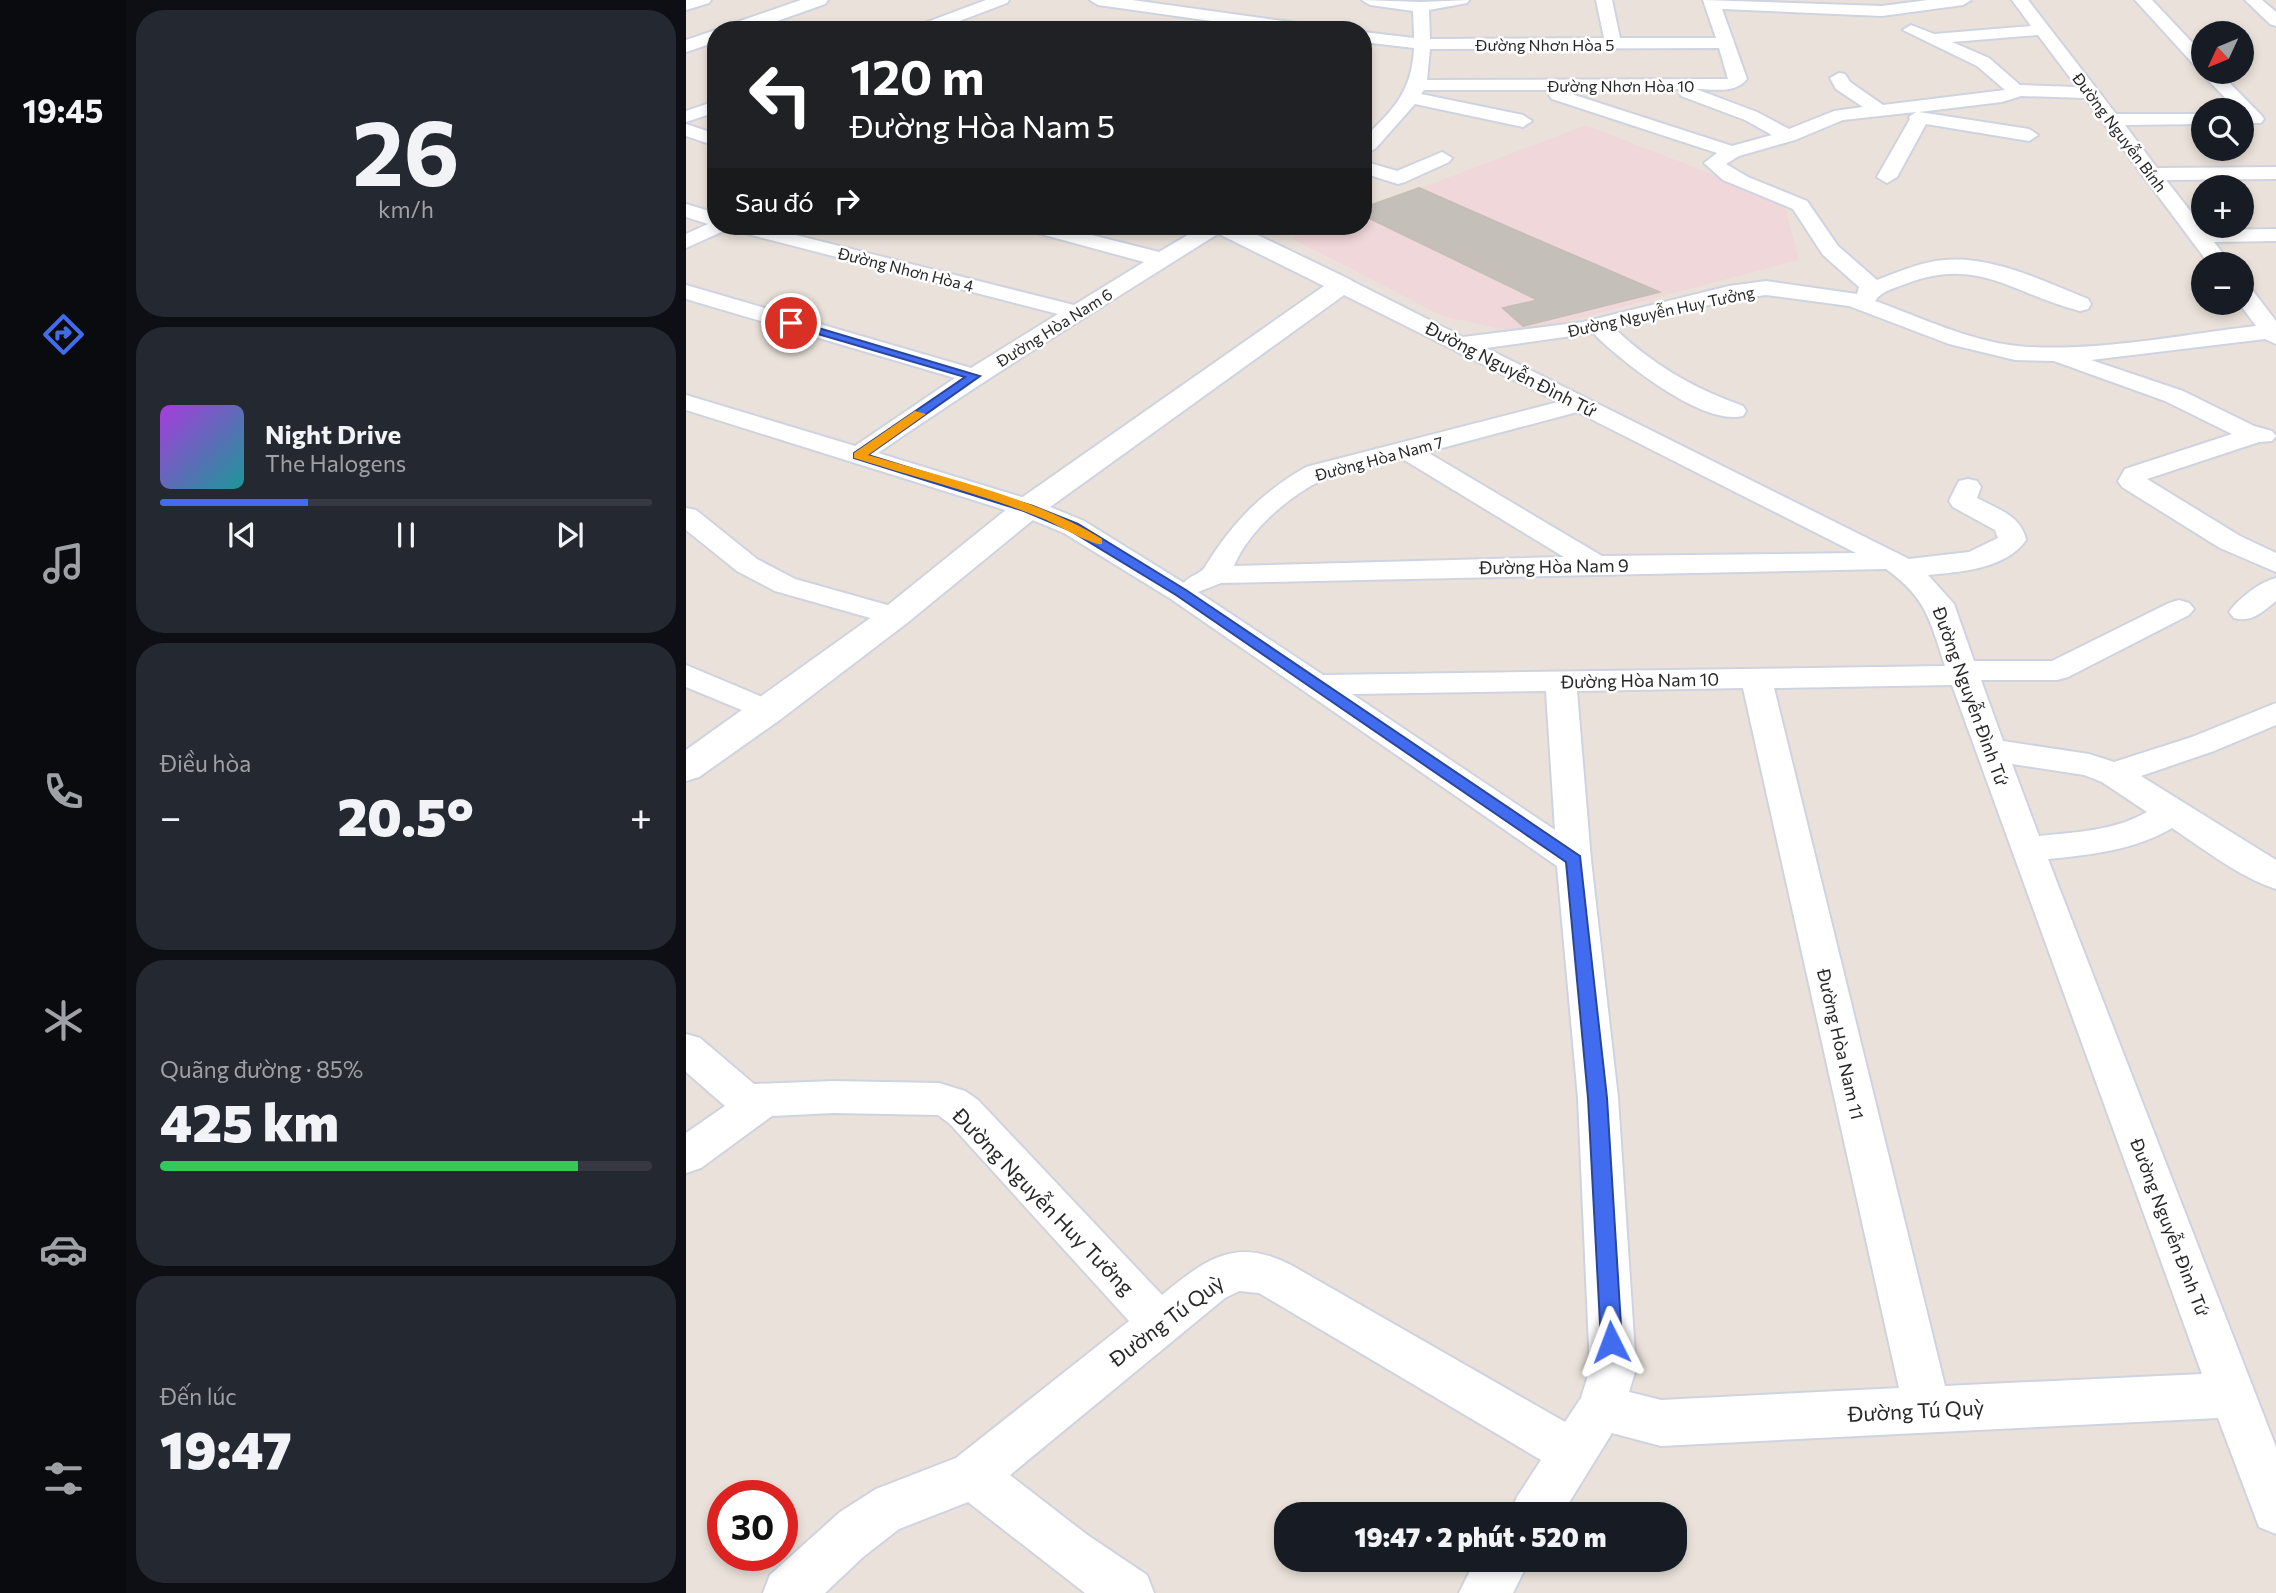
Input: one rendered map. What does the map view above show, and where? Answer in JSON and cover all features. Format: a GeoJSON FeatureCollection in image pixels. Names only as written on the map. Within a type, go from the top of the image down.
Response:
{"type":"FeatureCollection","features":[{"type":"Feature","properties":{"kind":"street"},"geometry":{"type":"LineString","coordinates":[[686,5],[703,0]]}},
{"type":"Feature","properties":{"kind":"street"},"geometry":{"type":"LineString","coordinates":[[944,21],[1001,0]]}},
{"type":"Feature","properties":{"kind":"street"},"geometry":{"type":"LineString","coordinates":[[1098,0],[1242,21]]}},
{"type":"Feature","properties":{"kind":"street"},"geometry":{"type":"LineString","coordinates":[[1370,0],[1421,7],[1461,0]]}},
{"type":"Feature","properties":{"kind":"street"},"geometry":{"type":"LineString","coordinates":[[1604,0],[1613,44]]}},
{"type":"Feature","properties":{"kind":"street"},"geometry":{"type":"LineString","coordinates":[[1712,2],[1882,11],[1963,0]]}},
{"type":"Feature","properties":{"kind":"street","name":"Đường Nguyễn Bính"},"geometry":{"type":"LineString","coordinates":[[2020,0],[2191,226]]}},
{"type":"Feature","properties":{"kind":"street"},"geometry":{"type":"LineString","coordinates":[[2143,0],[2191,51]]}},
{"type":"Feature","properties":{"kind":"street"},"geometry":{"type":"LineString","coordinates":[[2253,0],[2276,21]]}},
{"type":"Feature","properties":{"kind":"street"},"geometry":{"type":"LineString","coordinates":[[763,21],[826,2]]}},
{"type":"Feature","properties":{"kind":"street"},"geometry":{"type":"LineString","coordinates":[[781,21],[826,2]]}},
{"type":"Feature","properties":{"kind":"street","name":"Đường Nhơn Hòa 10"},"geometry":{"type":"LineString","coordinates":[[1413,91],[1528,85],[1671,86],[1723,85],[1736,82],[1738,79],[1712,2]]}},
{"type":"Feature","properties":{"kind":"street"},"geometry":{"type":"LineString","coordinates":[[1372,133],[1413,91],[1422,44],[1421,7]]}},
{"type":"Feature","properties":{"kind":"street"},"geometry":{"type":"LineString","coordinates":[[1912,30],[1983,62],[2014,90]]}},
{"type":"Feature","properties":{"kind":"street"},"geometry":{"type":"LineString","coordinates":[[1931,38],[2042,30]]}},
{"type":"Feature","properties":{"kind":"street","name":"Đường Nhơn Hòa 5"},"geometry":{"type":"LineString","coordinates":[[1372,38],[1422,44],[1726,43]]}},
{"type":"Feature","properties":{"kind":"street"},"geometry":{"type":"LineString","coordinates":[[1839,78],[1842,85],[1879,110]]}},
{"type":"Feature","properties":{"kind":"street"},"geometry":{"type":"LineString","coordinates":[[2220,84],[2231,98]]}},
{"type":"Feature","properties":{"kind":"street"},"geometry":{"type":"LineString","coordinates":[[1528,85],[1732,152]]}},
{"type":"Feature","properties":{"kind":"street"},"geometry":{"type":"LineString","coordinates":[[1671,86],[1751,116],[1787,136]]}},
{"type":"Feature","properties":{"kind":"street"},"geometry":{"type":"LineString","coordinates":[[2080,304],[2007,278],[1956,265],[1927,270],[1867,296],[1815,230],[1807,211],[1800,205],[1727,175],[1714,163],[1732,152],[1787,136],[1834,116],[2003,97],[2014,90],[2090,93]]}},
{"type":"Feature","properties":{"kind":"street"},"geometry":{"type":"LineString","coordinates":[[1413,91],[1523,121]]}},
{"type":"Feature","properties":{"kind":"street"},"geometry":{"type":"LineString","coordinates":[[1902,107],[1920,118],[2029,135]]}},
{"type":"Feature","properties":{"kind":"street"},"geometry":{"type":"LineString","coordinates":[[686,117],[707,109]]}},
{"type":"Feature","properties":{"kind":"street"},"geometry":{"type":"LineString","coordinates":[[1887,177],[1920,118]]}},
{"type":"Feature","properties":{"kind":"street"},"geometry":{"type":"LineString","coordinates":[[2111,120],[2191,119]]}},
{"type":"Feature","properties":{"kind":"street"},"geometry":{"type":"LineString","coordinates":[[2254,119],[2276,119]]}},
{"type":"Feature","properties":{"kind":"street"},"geometry":{"type":"LineString","coordinates":[[686,130],[707,137]]}},
{"type":"Feature","properties":{"kind":"street"},"geometry":{"type":"LineString","coordinates":[[1372,170],[1398,178],[1442,158]]}},
{"type":"Feature","properties":{"kind":"street"},"geometry":{"type":"LineString","coordinates":[[2151,174],[2276,173]]}},
{"type":"Feature","properties":{"kind":"street"},"geometry":{"type":"LineString","coordinates":[[686,210],[707,217]]}},
{"type":"Feature","properties":{"kind":"street"},"geometry":{"type":"LineString","coordinates":[[686,242],[707,232]]}},
{"type":"Feature","properties":{"kind":"street","name":"Đường Nhơn Hòa 4"},"geometry":{"type":"LineString","coordinates":[[772,235],[1076,312]]}},
{"type":"Feature","properties":{"kind":"street"},"geometry":{"type":"LineString","coordinates":[[1067,235],[1163,260]]}},
{"type":"Feature","properties":{"kind":"street","name":"Đường Hòa Nam 6"},"geometry":{"type":"LineString","coordinates":[[859,456],[974,376],[1204,235]]}},
{"type":"Feature","properties":{"kind":"street","name":"Đường Nguyễn Đình Tứ"},"geometry":{"type":"LineString","coordinates":[[1238,235],[1899,565],[1914,574],[1939,604],[1961,673],[2276,1510]]}},
{"type":"Feature","properties":{"kind":"street"},"geometry":{"type":"LineString","coordinates":[[2254,235],[2276,235]]}},
{"type":"Feature","properties":{"kind":"street"},"geometry":{"type":"LineString","coordinates":[[686,768],[768,712],[895,616],[1028,509],[1342,285]]}},
{"type":"Feature","properties":{"kind":"street","name":"Đường Nguyễn Huy Tưởng"},"geometry":{"type":"LineString","coordinates":[[1459,344],[1598,326],[1747,290],[1779,289],[1867,296],[1978,346],[2015,353],[2058,356],[2274,334]]}},
{"type":"Feature","properties":{"kind":"street"},"geometry":{"type":"LineString","coordinates":[[686,292],[974,376]]}},
{"type":"Feature","properties":{"kind":"street"},"geometry":{"type":"LineString","coordinates":[[2254,308],[2274,334]]}},
{"type":"Feature","properties":{"kind":"street"},"geometry":{"type":"LineString","coordinates":[[1598,326],[1630,358],[1666,384],[1734,411]]}},
{"type":"Feature","properties":{"kind":"street"},"geometry":{"type":"LineString","coordinates":[[2058,356],[2191,403],[2266,435]]}},
{"type":"Feature","properties":{"kind":"street"},"geometry":{"type":"LineString","coordinates":[[686,402],[1028,509],[1074,527],[1181,593],[1574,860]]}},
{"type":"Feature","properties":{"kind":"street","name":"Đường Hòa Nam 7"},"geometry":{"type":"LineString","coordinates":[[1216,575],[1220,559],[1230,546],[1291,486],[1315,473],[1580,404]]}},
{"type":"Feature","properties":{"kind":"street"},"geometry":{"type":"LineString","coordinates":[[2266,435],[2203,450],[2130,478],[2138,486],[2230,542],[2276,564]]}},
{"type":"Feature","properties":{"kind":"street"},"geometry":{"type":"LineString","coordinates":[[1404,449],[1596,565]]}},
{"type":"Feature","properties":{"kind":"street","name":"Đường Hòa Nam 9"},"geometry":{"type":"LineString","coordinates":[[1216,575],[1596,565],[1948,565],[1981,557],[2012,540],[2010,529],[2005,524],[1962,501],[1968,487]]}},
{"type":"Feature","properties":{"kind":"street"},"geometry":{"type":"LineString","coordinates":[[686,516],[747,565],[785,585],[895,616]]}},
{"type":"Feature","properties":{"kind":"street"},"geometry":{"type":"LineString","coordinates":[[1181,593],[1216,575]]}},
{"type":"Feature","properties":{"kind":"street"},"geometry":{"type":"LineString","coordinates":[[2244,612],[2276,587]]}},
{"type":"Feature","properties":{"kind":"street","name":"Đường Hòa Nam 10"},"geometry":{"type":"LineString","coordinates":[[1319,685],[2057,670],[2179,609]]}},
{"type":"Feature","properties":{"kind":"street"},"geometry":{"type":"LineString","coordinates":[[686,675],[768,712]]}},
{"type":"Feature","properties":{"kind":"street","name":"Đường Hòa Nam 11"},"geometry":{"type":"LineString","coordinates":[[1756,678],[1927,1410]]}},
{"type":"Feature","properties":{"kind":"street"},"geometry":{"type":"LineString","coordinates":[[1541,1502],[1601,1408],[1613,1369],[1598,1098],[1574,860],[1561,682]]}},
{"type":"Feature","properties":{"kind":"street"},"geometry":{"type":"LineString","coordinates":[[2114,774],[2203,744],[2276,713]]}},
{"type":"Feature","properties":{"kind":"street"},"geometry":{"type":"LineString","coordinates":[[1990,750],[2090,765],[2114,774],[2276,877]]}},
{"type":"Feature","properties":{"kind":"street"},"geometry":{"type":"LineString","coordinates":[[2027,849],[2122,836],[2148,827],[2172,811]]}},
{"type":"Feature","properties":{"kind":"street","name":"Đường Nguyễn Huy Tưởng"},"geometry":{"type":"LineString","coordinates":[[686,1049],[741,1096],[761,1101],[832,1097],[939,1099],[951,1103],[964,1112],[1160,1323]]}},
{"type":"Feature","properties":{"kind":"street"},"geometry":{"type":"LineString","coordinates":[[686,1156],[761,1101]]}},
{"type":"Feature","properties":{"kind":"street","name":"Đường Tú Quỳ"},"geometry":{"type":"LineString","coordinates":[[788,1593],[880,1513],[904,1501],[955,1485],[973,1475],[1160,1323],[1227,1273],[1262,1272],[1572,1452]]}},
{"type":"Feature","properties":{"kind":"street","name":"Đường Tú Quỳ"},"geometry":{"type":"LineString","coordinates":[[1601,1408],[1661,1423],[2232,1396]]}},
{"type":"Feature","properties":{"kind":"street"},"geometry":{"type":"LineString","coordinates":[[973,1475],[1067,1551],[1129,1593]]}},
{"type":"Feature","properties":{"kind":"street"},"geometry":{"type":"LineString","coordinates":[[1484,1593],[1497,1572]]}},
{"type":"Feature","properties":{"kind":"shaded area"},"geometry":{"type":"Polygon","coordinates":[[[1586,125],[1784,202],[1799,260],[1573,320],[1509,331],[1442,316],[1291,238],[1299,235],[1372,235],[1372,207],[1586,125]]]}},
{"type":"Feature","properties":{"kind":"building"},"geometry":{"type":"Polygon","coordinates":[[[1419,188],[1659,292],[1523,326],[1503,308],[1538,300],[1372,219],[1372,205],[1419,188]]]}},
{"type":"Feature","properties":{"kind":"slow traffic"},"geometry":{"type":"LineString","coordinates":[[920,414],[859,456],[1028,509],[1074,527],[1097,542]]}},
{"type":"Feature","properties":{"kind":"route"},"geometry":{"type":"LineString","coordinates":[[791,323],[974,376],[859,456],[1028,509],[1074,527],[1181,593],[1574,860],[1598,1098],[1611,1342]]}}]}
